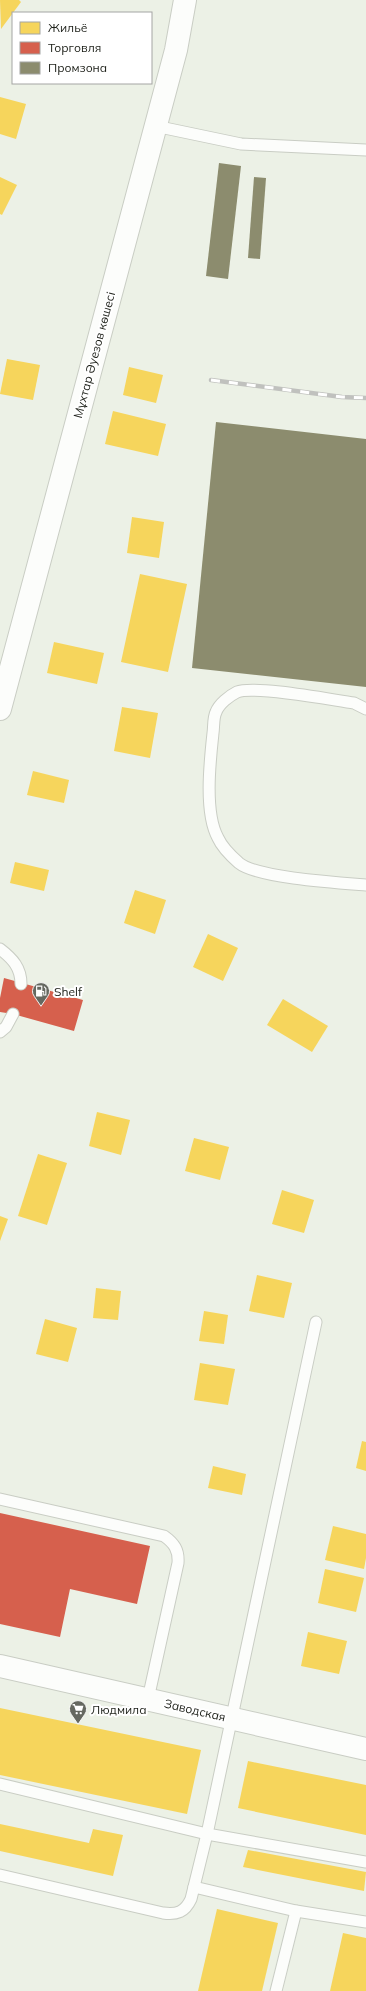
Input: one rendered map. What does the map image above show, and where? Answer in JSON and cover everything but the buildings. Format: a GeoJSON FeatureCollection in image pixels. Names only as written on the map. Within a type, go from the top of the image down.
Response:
{"type":"FeatureCollection","features":[{"type":"Feature","properties":{"kind":"street","name":"Мұхтар Әуезов көшесі"},"geometry":{"type":"LineString","coordinates":[[0,709],[176,50],[185,0]]}},
{"type":"Feature","properties":{"kind":"street","name":"Заводская"},"geometry":{"type":"LineString","coordinates":[[0,1666],[366,1749]]}},
{"type":"Feature","properties":{"kind":"lane"},"geometry":{"type":"LineString","coordinates":[[155,126],[241,144],[366,150]]}},
{"type":"Feature","properties":{"kind":"lane"},"geometry":{"type":"LineString","coordinates":[[366,709],[354,703],[271,691],[253,690],[238,692],[224,701],[215,712],[209,792],[213,824],[217,838],[240,864],[256,872],[337,883],[366,885]]}},
{"type":"Feature","properties":{"kind":"lane"},"geometry":{"type":"LineString","coordinates":[[0,949],[14,961],[20,970],[21,984]]}},
{"type":"Feature","properties":{"kind":"lane"},"geometry":{"type":"LineString","coordinates":[[0,1032],[6,1027],[13,1014]]}},
{"type":"Feature","properties":{"kind":"lane"},"geometry":{"type":"LineString","coordinates":[[0,1875],[173,1914],[182,1912],[187,1907],[194,1887],[207,1834],[316,1322]]}},
{"type":"Feature","properties":{"kind":"lane"},"geometry":{"type":"LineString","coordinates":[[0,1499],[164,1536],[172,1541],[179,1555],[178,1563],[148,1699]]}},
{"type":"Feature","properties":{"kind":"lane"},"geometry":{"type":"LineString","coordinates":[[0,1784],[207,1834],[366,1862]]}},
{"type":"Feature","properties":{"kind":"lane"},"geometry":{"type":"LineString","coordinates":[[194,1887],[296,1910],[366,1922]]}},
{"type":"Feature","properties":{"kind":"lane"},"geometry":{"type":"LineString","coordinates":[[276,1991],[296,1910]]}},
{"type":"Feature","properties":{"kind":"railway"},"geometry":{"type":"LineString","coordinates":[[211,380],[342,397],[366,398]]}},
{"type":"Feature","properties":{"kind":"place","name":"Shelf"},"geometry":{"type":"Point","coordinates":[41,1006]}},
{"type":"Feature","properties":{"kind":"place","name":"Людмила"},"geometry":{"type":"Point","coordinates":[78,1724]}}]}
